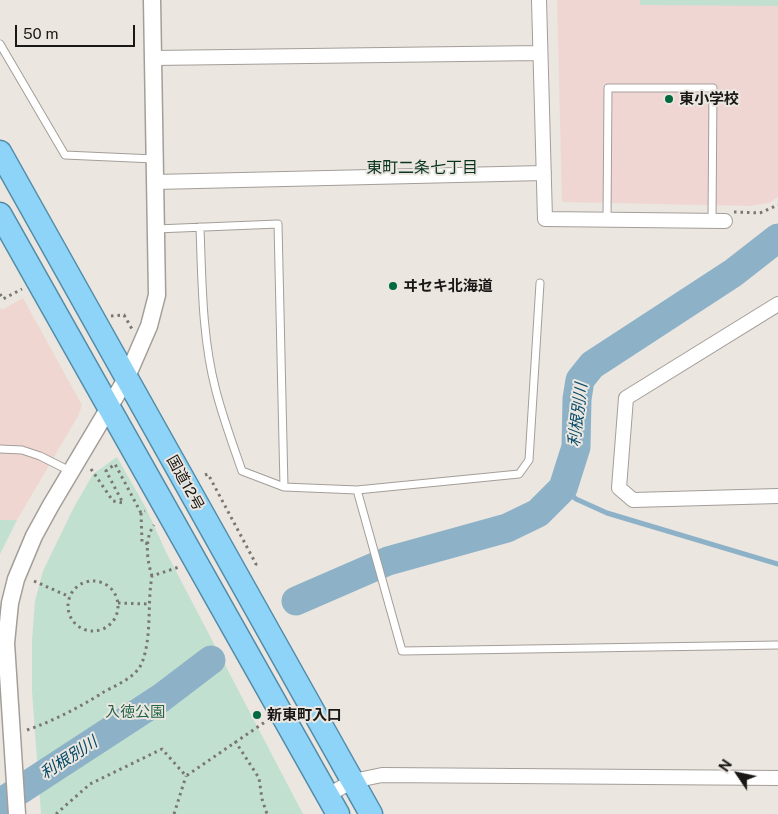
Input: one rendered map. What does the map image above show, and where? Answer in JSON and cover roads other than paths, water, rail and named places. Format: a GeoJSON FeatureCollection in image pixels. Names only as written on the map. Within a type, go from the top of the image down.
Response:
{"type":"FeatureCollection","features":[{"type":"Feature","properties":{"kind":"highway","name":"国道12号"},"geometry":{"type":"LineString","coordinates":[[0,152],[371,814]]}},
{"type":"Feature","properties":{"kind":"highway","name":"国道12号"},"geometry":{"type":"LineString","coordinates":[[0,214],[333,805]]}},
{"type":"Feature","properties":{"kind":"street"},"geometry":{"type":"LineString","coordinates":[[17,814],[6,643],[10,603],[16,579],[34,536],[70,471],[126,378],[150,326],[156,295],[152,0]]}},
{"type":"Feature","properties":{"kind":"street"},"geometry":{"type":"LineString","coordinates":[[539,0],[545,219],[723,218]]}},
{"type":"Feature","properties":{"kind":"street"},"geometry":{"type":"LineString","coordinates":[[153,58],[540,54]]}},
{"type":"Feature","properties":{"kind":"street"},"geometry":{"type":"LineString","coordinates":[[155,182],[544,173]]}},
{"type":"Feature","properties":{"kind":"street"},"geometry":{"type":"LineString","coordinates":[[778,304],[626,398],[619,488],[633,500],[778,496]]}},
{"type":"Feature","properties":{"kind":"street"},"geometry":{"type":"LineString","coordinates":[[333,805],[354,781],[382,776],[778,778]]}},
{"type":"Feature","properties":{"kind":"lane"},"geometry":{"type":"LineString","coordinates":[[0,44],[65,155],[155,159]]}},
{"type":"Feature","properties":{"kind":"lane"},"geometry":{"type":"LineString","coordinates":[[607,220],[608,88],[713,88],[723,218]]}},
{"type":"Feature","properties":{"kind":"lane"},"geometry":{"type":"LineString","coordinates":[[156,229],[278,224],[284,487]]}},
{"type":"Feature","properties":{"kind":"lane"},"geometry":{"type":"LineString","coordinates":[[200,227],[203,308],[208,351],[216,390],[242,471],[284,487],[357,490],[519,474],[529,460],[540,283]]}},
{"type":"Feature","properties":{"kind":"lane"},"geometry":{"type":"LineString","coordinates":[[0,449],[22,450],[40,456],[70,471]]}},
{"type":"Feature","properties":{"kind":"lane"},"geometry":{"type":"LineString","coordinates":[[357,490],[402,651],[778,645]]}},
{"type":"Feature","properties":{"kind":"waterway","name":"利根別川"},"geometry":{"type":"LineString","coordinates":[[296,601],[388,561],[507,528],[538,513],[563,488],[576,447],[577,399],[580,380],[592,365],[733,273],[778,238]]}},
{"type":"Feature","properties":{"kind":"waterway"},"geometry":{"type":"LineString","coordinates":[[563,488],[576,499],[607,513],[778,564]]}},
{"type":"Feature","properties":{"kind":"waterway","name":"利根別川"},"geometry":{"type":"LineString","coordinates":[[0,803],[161,698],[211,660]]}},
{"type":"Feature","properties":{"kind":"place","name":"東小学校"},"geometry":{"type":"Point","coordinates":[669,99]}},
{"type":"Feature","properties":{"kind":"place","name":"ヰセキ北海道"},"geometry":{"type":"Point","coordinates":[393,286]}},
{"type":"Feature","properties":{"kind":"place","name":"新東町入口"},"geometry":{"type":"Point","coordinates":[257,715]}},
{"type":"Feature","properties":{"kind":"district","name":"東町二条七丁目"},"geometry":{"type":"Point","coordinates":[422,168]}},
{"type":"Feature","properties":{"kind":"park label","name":"入徳公園"},"geometry":{"type":"Point","coordinates":[135,712]}}]}
